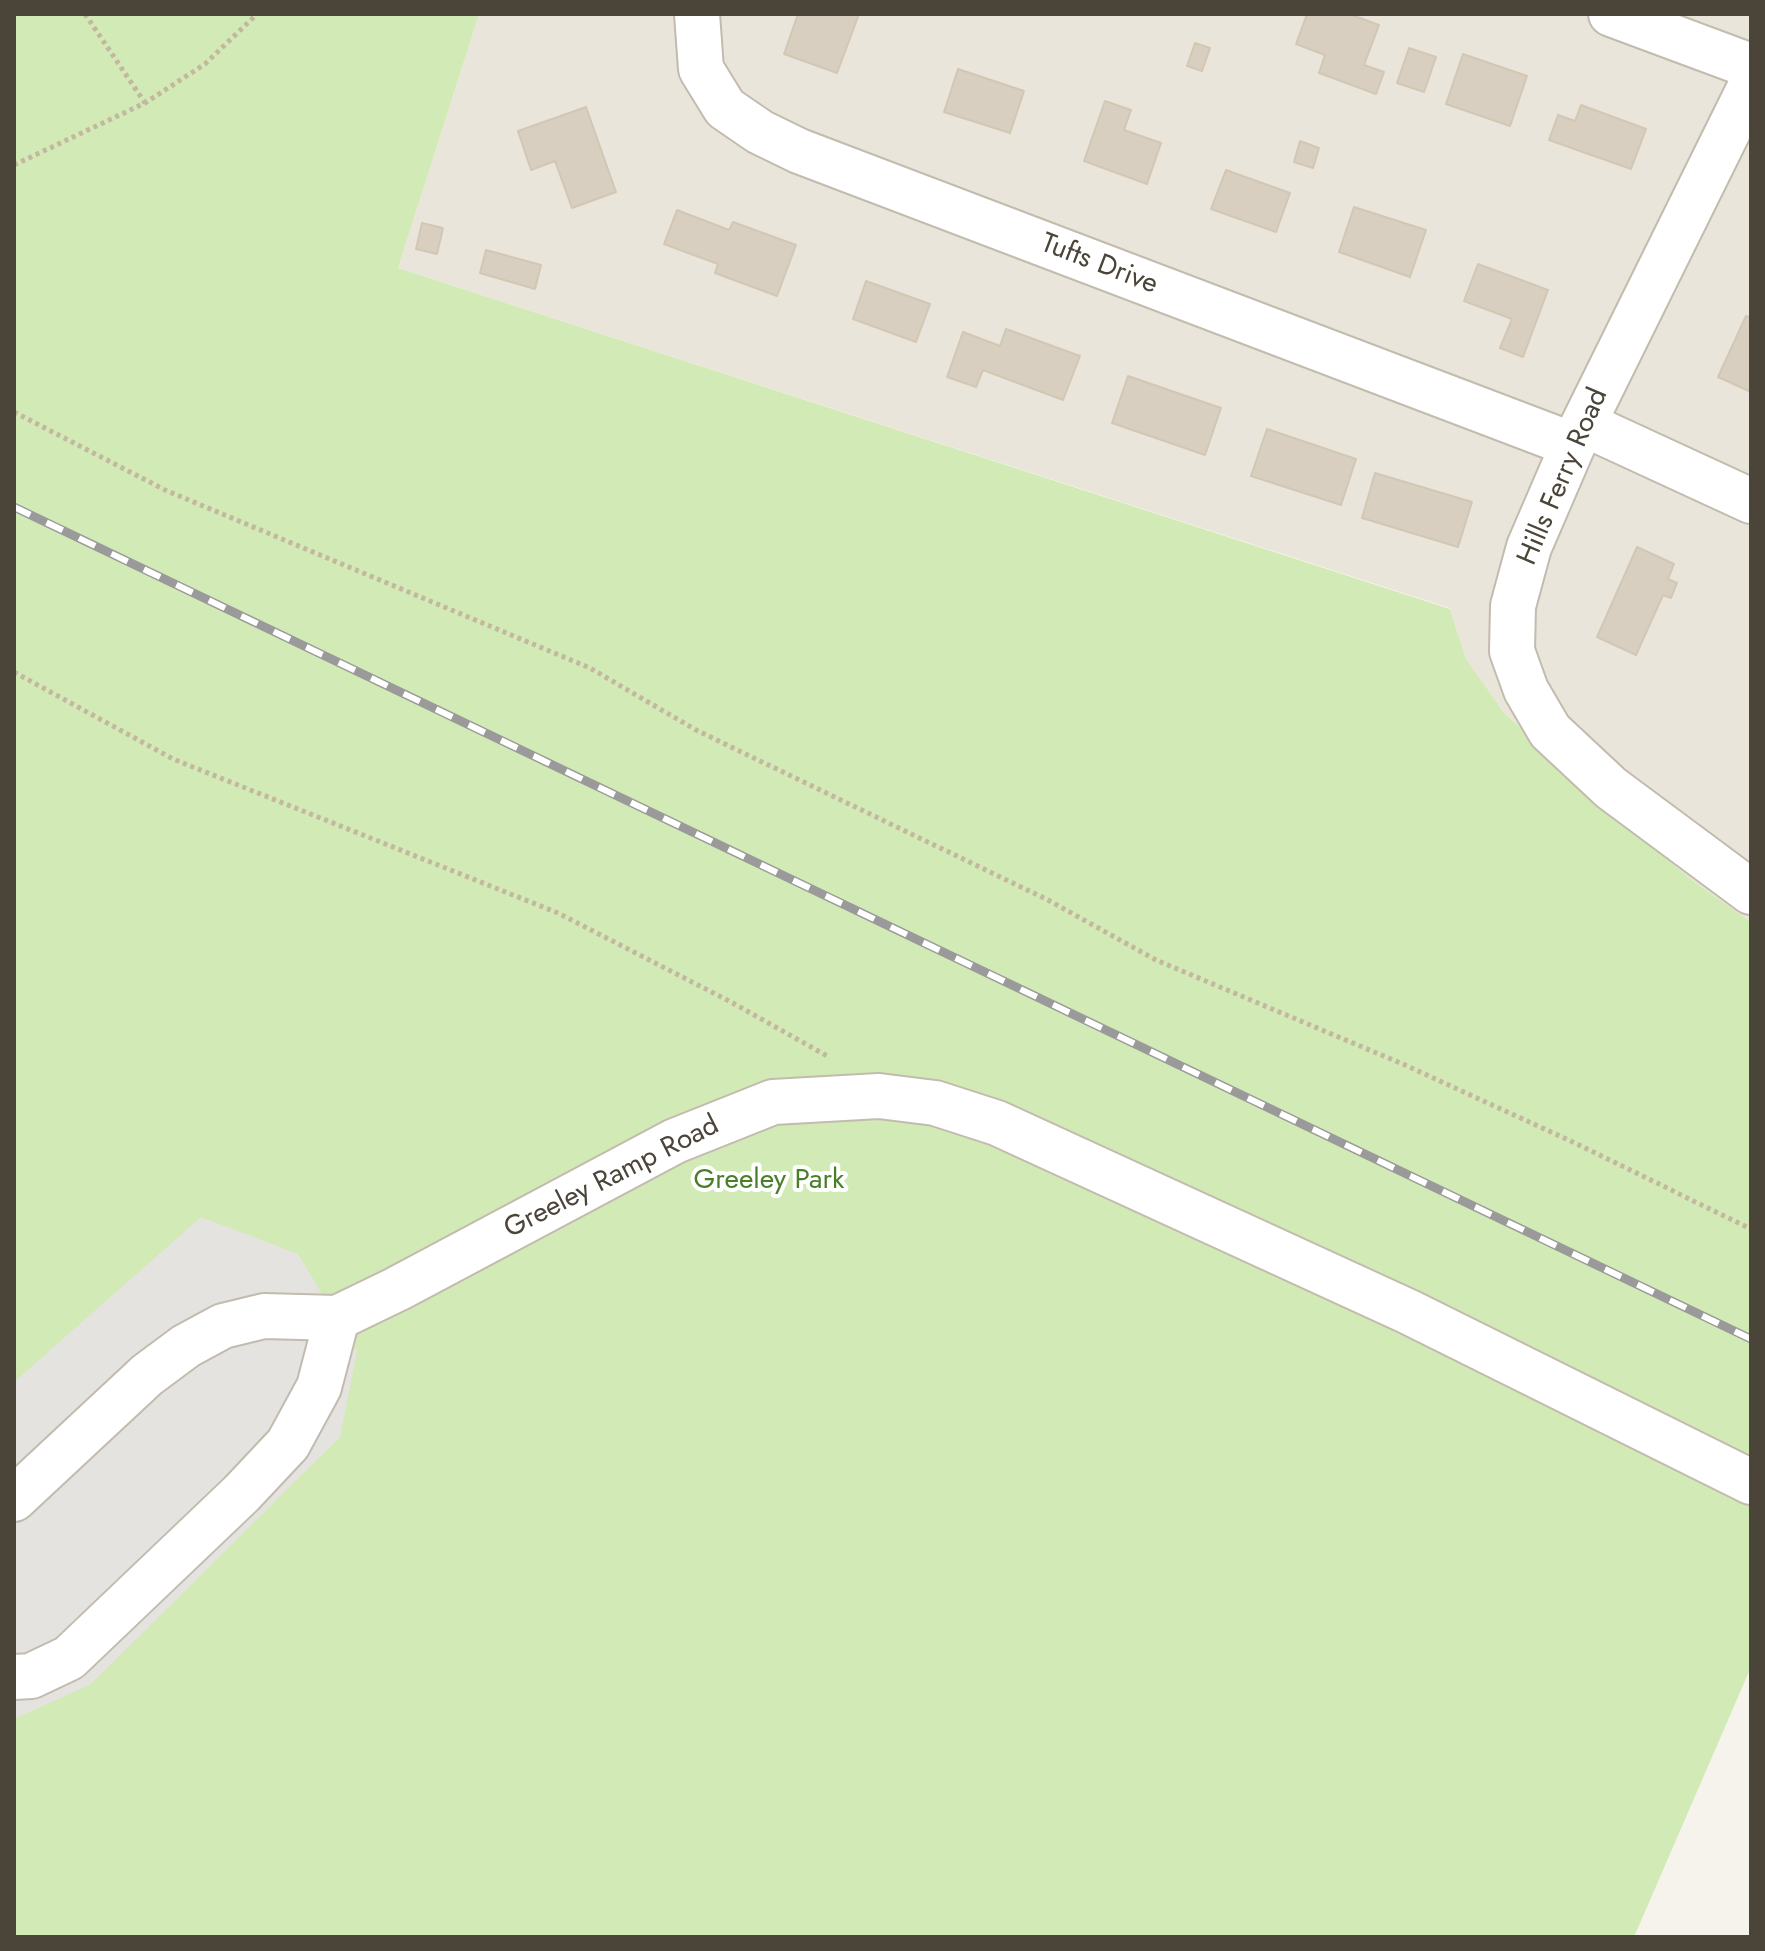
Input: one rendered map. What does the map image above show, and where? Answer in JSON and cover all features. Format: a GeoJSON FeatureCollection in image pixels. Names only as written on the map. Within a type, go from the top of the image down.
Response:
{"type":"FeatureCollection","features":[{"type":"Feature","properties":{"kind":"street","name":"Tufts Drive"},"geometry":{"type":"LineString","coordinates":[[697,14],[701,69],[725,108],[760,132],[814,157],[1579,434],[1751,501]]}},
{"type":"Feature","properties":{"kind":"street"},"geometry":{"type":"LineString","coordinates":[[1611,14],[1751,66]]}},
{"type":"Feature","properties":{"kind":"street","name":"Hills Ferry Road"},"geometry":{"type":"LineString","coordinates":[[1751,85],[1579,434],[1529,547],[1513,606],[1512,651],[1526,690],[1550,731],[1611,788],[1751,892]]}},
{"type":"Feature","properties":{"kind":"street","name":"Greeley Ramp Road"},"geometry":{"type":"LineString","coordinates":[[14,1499],[147,1375],[186,1346],[223,1326],[264,1316],[337,1318],[675,1141],[773,1102],[879,1096],[935,1103],[997,1123],[1409,1312],[1751,1482]]}},
{"type":"Feature","properties":{"kind":"street"},"geometry":{"type":"LineString","coordinates":[[14,1677],[31,1676],[69,1658],[242,1493],[288,1444],[319,1387],[337,1318]]}},
{"type":"Feature","properties":{"kind":"path"},"geometry":{"type":"LineString","coordinates":[[85,14],[145,103]]}},
{"type":"Feature","properties":{"kind":"path"},"geometry":{"type":"LineString","coordinates":[[14,165],[145,103],[205,64],[257,14]]}},
{"type":"Feature","properties":{"kind":"path"},"geometry":{"type":"LineString","coordinates":[[14,412],[165,490],[590,668],[696,730],[1048,900],[1156,960],[1405,1065],[1751,1229]]}},
{"type":"Feature","properties":{"kind":"path"},"geometry":{"type":"LineString","coordinates":[[14,672],[173,759],[558,913],[731,1002],[837,1062]]}},
{"type":"Feature","properties":{"kind":"shaded area"},"geometry":{"type":"Polygon","coordinates":[[[479,14],[1751,14],[1751,922],[1689,878],[1505,714],[1466,659],[1450,608],[398,268],[479,14]]]}},
{"type":"Feature","properties":{"kind":"shaded area"},"geometry":{"type":"Polygon","coordinates":[[[201,1217],[298,1254],[357,1351],[340,1437],[91,1684],[14,1719],[14,1382],[201,1217]]]}},
{"type":"Feature","properties":{"kind":"green space","name":"Greeley Park"},"geometry":{"type":"Polygon","coordinates":[[[14,14],[479,14],[398,268],[1450,609],[1466,659],[1505,714],[1689,878],[1751,922],[1751,1667],[1634,1937],[14,1937],[14,14]]]}},
{"type":"Feature","properties":{"kind":"building"},"geometry":{"type":"Polygon","coordinates":[[[798,14],[859,14],[837,73],[784,54],[798,14]]]}},
{"type":"Feature","properties":{"kind":"building"},"geometry":{"type":"Polygon","coordinates":[[[1307,14],[1349,14],[1379,25],[1364,65],[1384,72],[1376,94],[1319,73],[1325,55],[1296,44],[1307,14]]]}},
{"type":"Feature","properties":{"kind":"building"},"geometry":{"type":"Polygon","coordinates":[[[1195,43],[1210,48],[1202,71],[1187,66],[1195,43]]]}},
{"type":"Feature","properties":{"kind":"building"},"geometry":{"type":"Polygon","coordinates":[[[1409,48],[1436,57],[1424,92],[1397,83],[1409,48]]]}},
{"type":"Feature","properties":{"kind":"building"},"geometry":{"type":"Polygon","coordinates":[[[1463,54],[1527,76],[1510,126],[1446,104],[1463,54]]]}},
{"type":"Feature","properties":{"kind":"building"},"geometry":{"type":"Polygon","coordinates":[[[958,69],[1024,91],[1010,133],[944,112],[958,69]]]}},
{"type":"Feature","properties":{"kind":"building"},"geometry":{"type":"Polygon","coordinates":[[[1105,101],[1131,110],[1124,130],[1161,143],[1147,184],[1084,161],[1105,101]]]}},
{"type":"Feature","properties":{"kind":"building"},"geometry":{"type":"Polygon","coordinates":[[[1581,105],[1646,129],[1631,169],[1549,140],[1558,115],[1575,121],[1581,105]]]}},
{"type":"Feature","properties":{"kind":"building"},"geometry":{"type":"Polygon","coordinates":[[[586,107],[616,192],[572,208],[555,161],[531,170],[518,131],[586,107]]]}},
{"type":"Feature","properties":{"kind":"building"},"geometry":{"type":"Polygon","coordinates":[[[1300,141],[1319,148],[1313,168],[1294,162],[1300,141]]]}},
{"type":"Feature","properties":{"kind":"building"},"geometry":{"type":"Polygon","coordinates":[[[1226,170],[1290,193],[1276,232],[1211,209],[1226,170]]]}},
{"type":"Feature","properties":{"kind":"building"},"geometry":{"type":"Polygon","coordinates":[[[1354,207],[1426,230],[1410,277],[1339,252],[1354,207]]]}},
{"type":"Feature","properties":{"kind":"building"},"geometry":{"type":"Polygon","coordinates":[[[677,210],[729,230],[733,222],[796,245],[777,296],[715,273],[718,264],[664,244],[677,210]]]}},
{"type":"Feature","properties":{"kind":"building"},"geometry":{"type":"Polygon","coordinates":[[[422,223],[443,228],[437,254],[416,249],[422,223]]]}},
{"type":"Feature","properties":{"kind":"building"},"geometry":{"type":"Polygon","coordinates":[[[486,250],[541,265],[535,289],[480,273],[486,250]]]}},
{"type":"Feature","properties":{"kind":"building"},"geometry":{"type":"Polygon","coordinates":[[[1478,264],[1548,290],[1523,357],[1500,348],[1512,319],[1464,301],[1478,264]]]}},
{"type":"Feature","properties":{"kind":"building"},"geometry":{"type":"Polygon","coordinates":[[[866,281],[930,304],[916,342],[853,319],[866,281]]]}},
{"type":"Feature","properties":{"kind":"building"},"geometry":{"type":"Polygon","coordinates":[[[1746,316],[1751,318],[1751,392],[1718,377],[1746,316]]]}},
{"type":"Feature","properties":{"kind":"building"},"geometry":{"type":"Polygon","coordinates":[[[1006,329],[1080,356],[1063,400],[983,370],[976,387],[947,377],[963,332],[1000,346],[1006,329]]]}},
{"type":"Feature","properties":{"kind":"building"},"geometry":{"type":"Polygon","coordinates":[[[1128,376],[1221,408],[1205,455],[1112,423],[1128,376]]]}},
{"type":"Feature","properties":{"kind":"building"},"geometry":{"type":"Polygon","coordinates":[[[1267,429],[1356,459],[1341,505],[1251,476],[1267,429]]]}},
{"type":"Feature","properties":{"kind":"building"},"geometry":{"type":"Polygon","coordinates":[[[1375,473],[1472,502],[1458,547],[1362,518],[1375,473]]]}},
{"type":"Feature","properties":{"kind":"building"},"geometry":{"type":"Polygon","coordinates":[[[1637,547],[1674,564],[1668,579],[1677,583],[1671,598],[1663,595],[1636,655],[1597,637],[1637,547]]]}},
{"type":"Feature","properties":{"kind":"railway"},"geometry":{"type":"LineString","coordinates":[[14,507],[1751,1339]]}}]}
